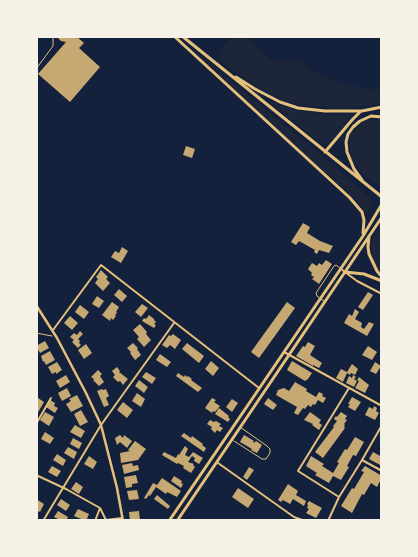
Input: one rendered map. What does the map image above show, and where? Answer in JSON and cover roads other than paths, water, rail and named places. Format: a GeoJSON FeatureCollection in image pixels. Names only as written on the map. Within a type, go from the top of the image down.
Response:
{"type":"FeatureCollection","features":[{"type":"Feature","properties":{"kind":"main road"},"geometry":{"type":"LineString","coordinates":[[174,36],[350,198],[362,212],[364,220],[363,236]]}},
{"type":"Feature","properties":{"kind":"main road"},"geometry":{"type":"LineString","coordinates":[[182,36],[366,184]]}},
{"type":"Feature","properties":{"kind":"main road"},"geometry":{"type":"LineString","coordinates":[[219,66],[255,89],[280,102],[298,108],[325,111],[362,111],[382,107]]}},
{"type":"Feature","properties":{"kind":"main road"},"geometry":{"type":"LineString","coordinates":[[325,152],[362,111]]}},
{"type":"Feature","properties":{"kind":"main road"},"geometry":{"type":"LineString","coordinates":[[382,117],[371,116],[360,121],[348,134],[346,142],[346,152],[354,169],[366,184],[382,197]]}},
{"type":"Feature","properties":{"kind":"main road"},"geometry":{"type":"LineString","coordinates":[[169,521],[363,236],[382,204]]}},
{"type":"Feature","properties":{"kind":"main road"},"geometry":{"type":"LineString","coordinates":[[177,521],[382,217]]}},
{"type":"Feature","properties":{"kind":"main road"},"geometry":{"type":"LineString","coordinates":[[369,236],[369,254],[376,271],[382,277]]}},
{"type":"Feature","properties":{"kind":"main road"},"geometry":{"type":"LineString","coordinates":[[345,272],[364,274],[382,281]]}},
{"type":"Feature","properties":{"kind":"street"},"geometry":{"type":"LineString","coordinates":[[53,330],[101,265],[259,388]]}},
{"type":"Feature","properties":{"kind":"street"},"geometry":{"type":"LineString","coordinates":[[340,268],[357,281],[382,294]]}},
{"type":"Feature","properties":{"kind":"street"},"geometry":{"type":"LineString","coordinates":[[36,305],[53,330],[86,392],[100,426],[117,488],[123,519],[106,520],[100,508],[36,475]]}},
{"type":"Feature","properties":{"kind":"street"},"geometry":{"type":"LineString","coordinates":[[43,521],[100,426],[174,323]]}},
{"type":"Feature","properties":{"kind":"street"},"geometry":{"type":"LineString","coordinates":[[284,352],[382,406]]}},
{"type":"Feature","properties":{"kind":"street"},"geometry":{"type":"LineString","coordinates":[[339,496],[298,471],[349,388]]}},
{"type":"Feature","properties":{"kind":"street"},"geometry":{"type":"LineString","coordinates":[[36,424],[51,398]]}},
{"type":"Feature","properties":{"kind":"street"},"geometry":{"type":"LineString","coordinates":[[328,521],[339,496],[382,425]]}},
{"type":"Feature","properties":{"kind":"street"},"geometry":{"type":"LineString","coordinates":[[362,460],[382,471]]}},
{"type":"Feature","properties":{"kind":"street"},"geometry":{"type":"LineString","coordinates":[[216,462],[294,517],[305,521]]}},
{"type":"Feature","properties":{"kind":"street"},"geometry":{"type":"LineString","coordinates":[[95,521],[100,508]]}},
{"type":"Feature","properties":{"kind":"lane"},"geometry":{"type":"LineString","coordinates":[[36,69],[53,46],[53,36]]}},
{"type":"Feature","properties":{"kind":"lane"},"geometry":{"type":"LineString","coordinates":[[324,302],[316,293],[334,266],[340,268]]}},
{"type":"Feature","properties":{"kind":"lane"},"geometry":{"type":"LineString","coordinates":[[231,439],[262,459],[269,457],[270,449],[239,427]]}}]}
